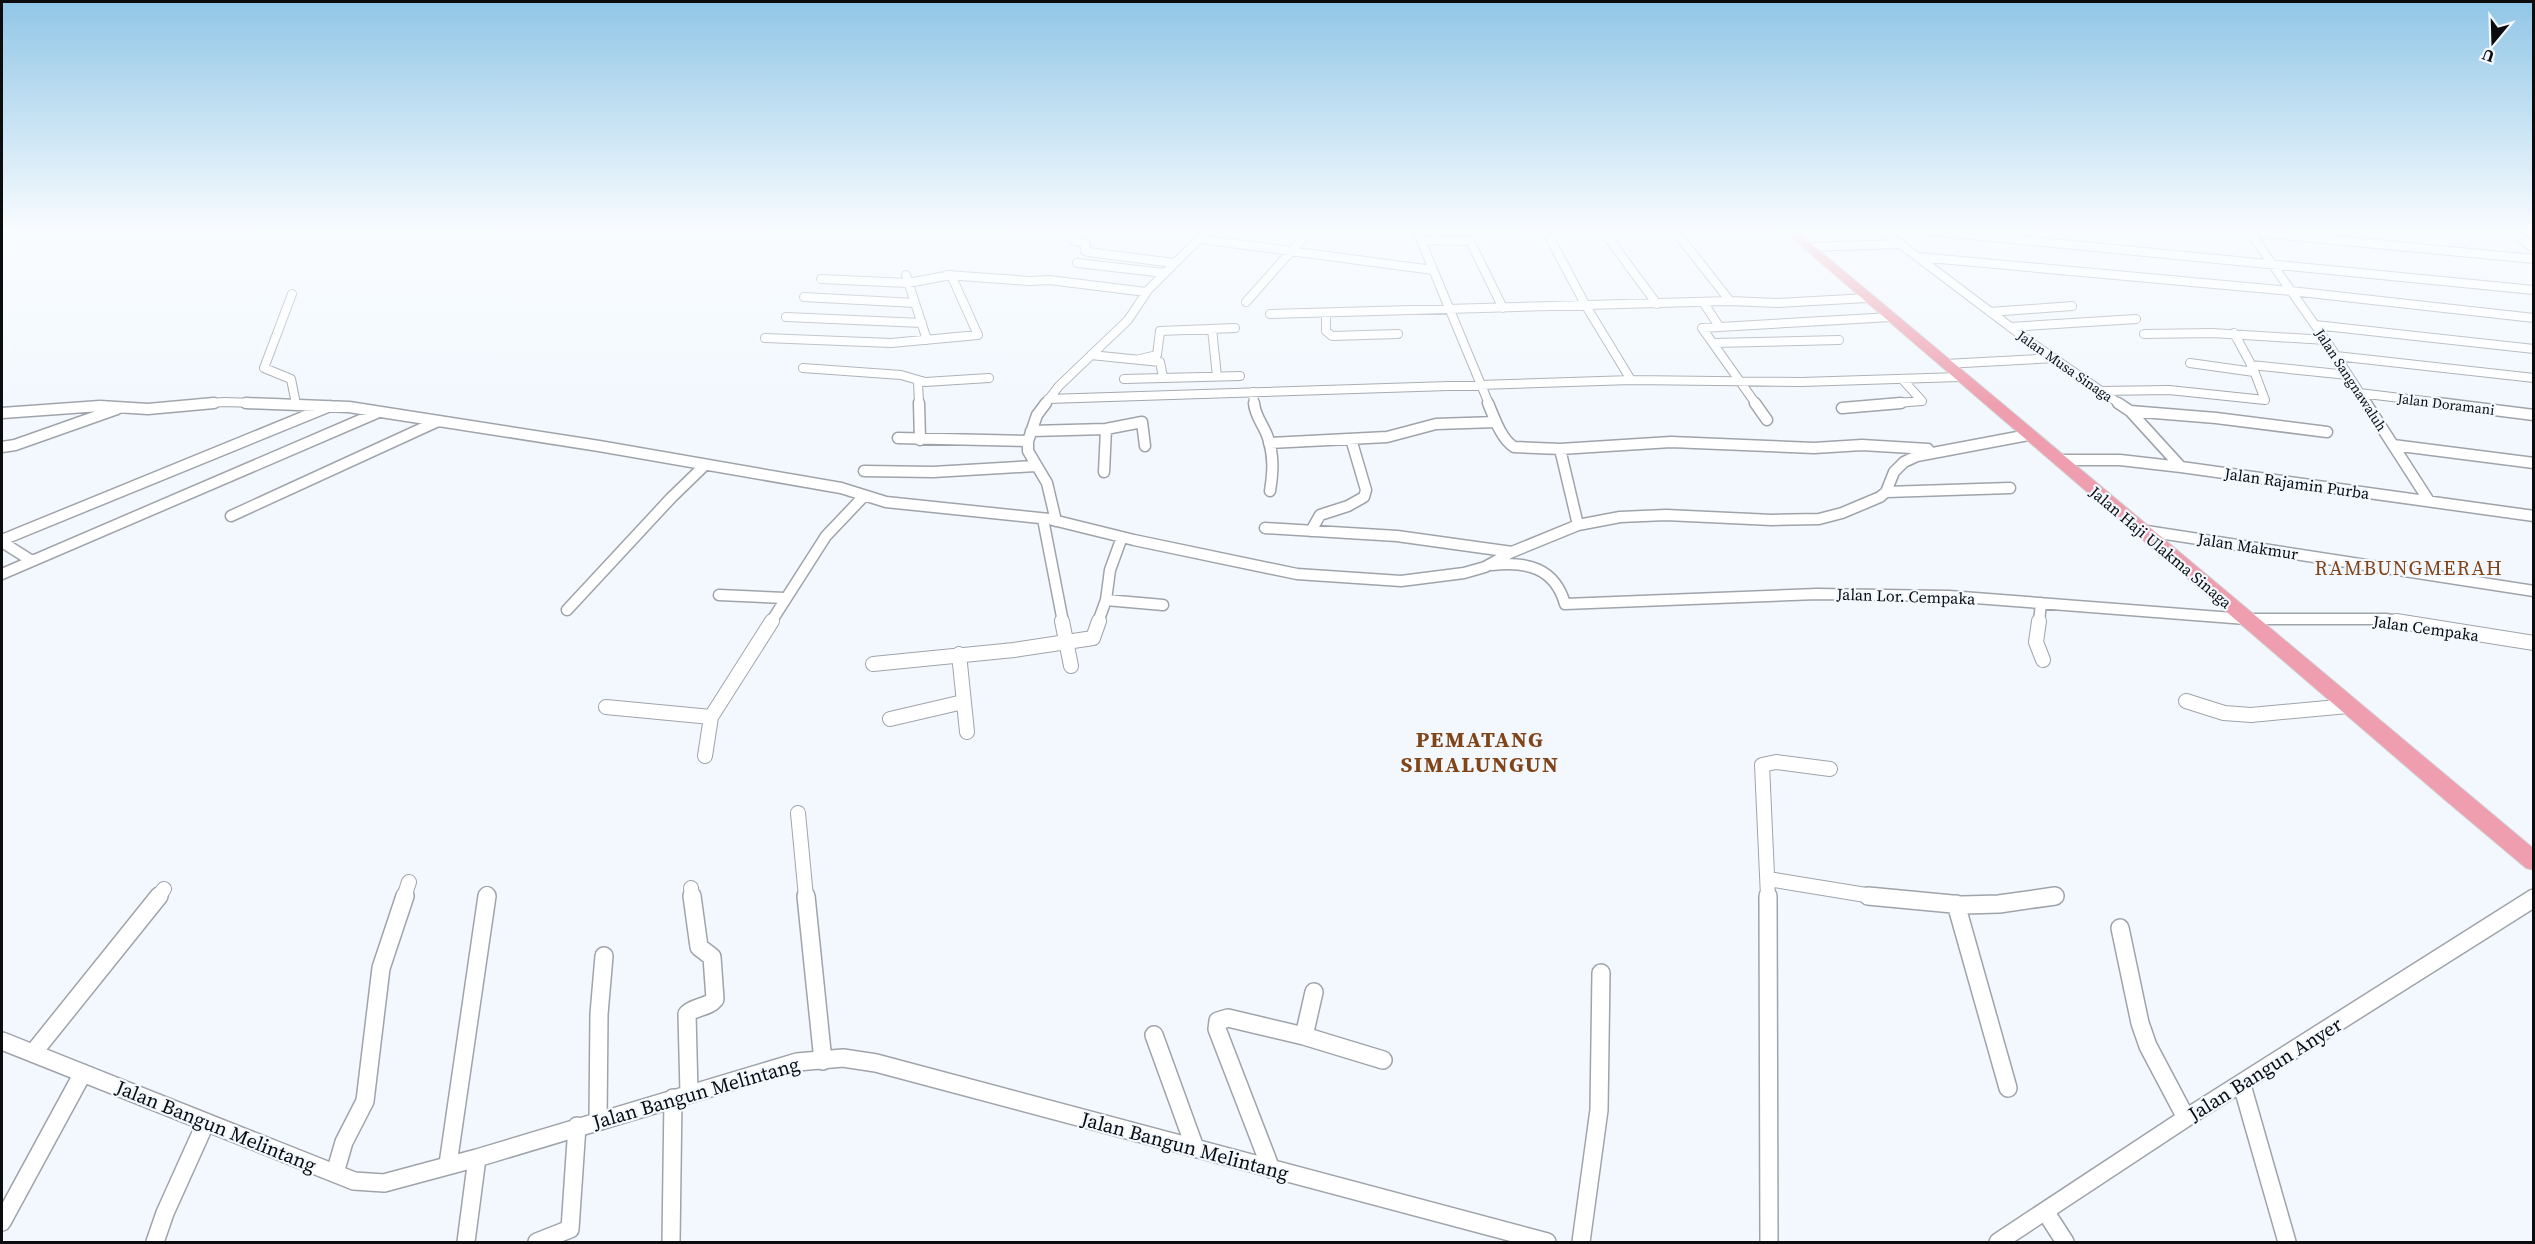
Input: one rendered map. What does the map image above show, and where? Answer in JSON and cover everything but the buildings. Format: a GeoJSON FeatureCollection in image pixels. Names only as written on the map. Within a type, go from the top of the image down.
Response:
{"type":"FeatureCollection","features":[{"type":"Feature","properties":{"kind":"main road","name":"Jalan Haji Ulakma Sinaga"},"geometry":{"type":"LineString","coordinates":[[1856,289],[2348,706],[2526,848],[2534,862]]}},
{"type":"Feature","properties":{"kind":"street"},"geometry":{"type":"LineString","coordinates":[[910,289],[927,340]]}},
{"type":"Feature","properties":{"kind":"street"},"geometry":{"type":"LineString","coordinates":[[765,338],[891,343],[978,335],[957,289]]}},
{"type":"Feature","properties":{"kind":"street"},"geometry":{"type":"LineString","coordinates":[[1122,289],[1146,292]]}},
{"type":"Feature","properties":{"kind":"street"},"geometry":{"type":"LineString","coordinates":[[1056,521],[1047,483],[1028,451],[1029,436],[1037,415],[1048,399],[1128,320],[1149,289]]}},
{"type":"Feature","properties":{"kind":"street"},"geometry":{"type":"LineString","coordinates":[[1246,302],[1257,289]]}},
{"type":"Feature","properties":{"kind":"street"},"geometry":{"type":"LineString","coordinates":[[1440,289],[1496,422],[1509,444],[1514,447],[1560,449],[1682,442],[1814,448],[1862,445],[1941,450]]}},
{"type":"Feature","properties":{"kind":"street"},"geometry":{"type":"LineString","coordinates":[[1494,289],[1503,308]]}},
{"type":"Feature","properties":{"kind":"street"},"geometry":{"type":"LineString","coordinates":[[1577,289],[1631,380]]}},
{"type":"Feature","properties":{"kind":"street"},"geometry":{"type":"LineString","coordinates":[[1646,289],[1657,304]]}},
{"type":"Feature","properties":{"kind":"street"},"geometry":{"type":"LineString","coordinates":[[1721,289],[1730,301]]}},
{"type":"Feature","properties":{"kind":"street","name":"Jalan Musa Sinaga"},"geometry":{"type":"LineString","coordinates":[[1960,289],[2130,411],[2181,467]]}},
{"type":"Feature","properties":{"kind":"street"},"geometry":{"type":"LineString","coordinates":[[2270,289],[2534,318]]}},
{"type":"Feature","properties":{"kind":"street","name":"Jalan Sangnawaluh"},"geometry":{"type":"LineString","coordinates":[[2291,291],[2326,340],[2429,501]]}},
{"type":"Feature","properties":{"kind":"street"},"geometry":{"type":"LineString","coordinates":[[292,294],[264,368],[291,379],[296,404]]}},
{"type":"Feature","properties":{"kind":"street"},"geometry":{"type":"LineString","coordinates":[[804,297],[915,303]]}},
{"type":"Feature","properties":{"kind":"street"},"geometry":{"type":"LineString","coordinates":[[1270,314],[1730,301],[1777,303],[1867,298]]}},
{"type":"Feature","properties":{"kind":"street"},"geometry":{"type":"LineString","coordinates":[[1703,302],[1719,326]]}},
{"type":"Feature","properties":{"kind":"street"},"geometry":{"type":"LineString","coordinates":[[1990,312],[2072,306]]}},
{"type":"Feature","properties":{"kind":"street"},"geometry":{"type":"LineString","coordinates":[[1326,314],[1326,331],[1332,336],[1398,334]]}},
{"type":"Feature","properties":{"kind":"street"},"geometry":{"type":"LineString","coordinates":[[786,317],[922,323]]}},
{"type":"Feature","properties":{"kind":"street"},"geometry":{"type":"LineString","coordinates":[[1767,420],[1702,328],[1891,317]]}},
{"type":"Feature","properties":{"kind":"street"},"geometry":{"type":"LineString","coordinates":[[2010,327],[2136,319]]}},
{"type":"Feature","properties":{"kind":"street"},"geometry":{"type":"LineString","coordinates":[[2315,325],[2534,349]]}},
{"type":"Feature","properties":{"kind":"street"},"geometry":{"type":"LineString","coordinates":[[1140,359],[1157,355],[1160,331],[1235,328]]}},
{"type":"Feature","properties":{"kind":"street"},"geometry":{"type":"LineString","coordinates":[[1212,329],[1216,376]]}},
{"type":"Feature","properties":{"kind":"street"},"geometry":{"type":"LineString","coordinates":[[2144,334],[2182,331],[2326,340]]}},
{"type":"Feature","properties":{"kind":"street"},"geometry":{"type":"LineString","coordinates":[[2100,391],[2169,390],[2265,400],[2253,368],[2234,333]]}},
{"type":"Feature","properties":{"kind":"street"},"geometry":{"type":"LineString","coordinates":[[1713,343],[1839,340]]}},
{"type":"Feature","properties":{"kind":"street"},"geometry":{"type":"LineString","coordinates":[[1091,355],[1160,362],[1163,377]]}},
{"type":"Feature","properties":{"kind":"street"},"geometry":{"type":"LineString","coordinates":[[2336,356],[2534,378]]}},
{"type":"Feature","properties":{"kind":"street"},"geometry":{"type":"LineString","coordinates":[[1945,364],[2055,358]]}},
{"type":"Feature","properties":{"kind":"street"},"geometry":{"type":"LineString","coordinates":[[2190,363],[2349,375]]}},
{"type":"Feature","properties":{"kind":"street"},"geometry":{"type":"LineString","coordinates":[[803,368],[901,375],[918,381],[933,382],[989,378]]}},
{"type":"Feature","properties":{"kind":"street"},"geometry":{"type":"LineString","coordinates":[[1124,379],[1240,376]]}},
{"type":"Feature","properties":{"kind":"street"},"geometry":{"type":"LineString","coordinates":[[1048,399],[1631,380],[1738,382],[1960,377]]}},
{"type":"Feature","properties":{"kind":"street"},"geometry":{"type":"LineString","coordinates":[[1842,408],[1922,401],[1902,379]]}},
{"type":"Feature","properties":{"kind":"street"},"geometry":{"type":"LineString","coordinates":[[918,381],[920,440]]}},
{"type":"Feature","properties":{"kind":"street"},"geometry":{"type":"LineString","coordinates":[[1253,392],[1255,414],[1269,443],[1274,464],[1270,491]]}},
{"type":"Feature","properties":{"kind":"street","name":"Jalan Doramani"},"geometry":{"type":"LineString","coordinates":[[2359,393],[2534,415]]}},
{"type":"Feature","properties":{"kind":"street"},"geometry":{"type":"LineString","coordinates":[[2,413],[100,406],[148,409],[224,402],[332,405],[841,488],[864,496],[923,508],[1056,521],[1296,574],[1334,579],[1401,581],[1437,577],[1485,567],[1512,552],[1578,525],[1645,516],[1820,519],[1873,501],[1886,492],[2010,488]]}},
{"type":"Feature","properties":{"kind":"street"},"geometry":{"type":"LineString","coordinates":[[2,541],[332,405]]}},
{"type":"Feature","properties":{"kind":"street"},"geometry":{"type":"LineString","coordinates":[[2,447],[15,445],[121,408]]}},
{"type":"Feature","properties":{"kind":"street"},"geometry":{"type":"LineString","coordinates":[[2130,411],[2216,418],[2327,432]]}},
{"type":"Feature","properties":{"kind":"street"},"geometry":{"type":"LineString","coordinates":[[2,574],[379,412]]}},
{"type":"Feature","properties":{"kind":"street"},"geometry":{"type":"LineString","coordinates":[[231,516],[436,422]]}},
{"type":"Feature","properties":{"kind":"street"},"geometry":{"type":"LineString","coordinates":[[898,438],[920,440],[1029,436],[1106,429],[1142,422],[1145,446]]}},
{"type":"Feature","properties":{"kind":"street"},"geometry":{"type":"LineString","coordinates":[[1269,443],[1387,436],[1436,424],[1496,422]]}},
{"type":"Feature","properties":{"kind":"street"},"geometry":{"type":"LineString","coordinates":[[1104,472],[1106,429]]}},
{"type":"Feature","properties":{"kind":"street"},"geometry":{"type":"LineString","coordinates":[[1886,492],[1894,472],[1904,462],[1917,456],[2028,435]]}},
{"type":"Feature","properties":{"kind":"street"},"geometry":{"type":"LineString","coordinates":[[1311,531],[1314,518],[1319,513],[1347,507],[1364,497],[1365,490],[1351,439]]}},
{"type":"Feature","properties":{"kind":"street"},"geometry":{"type":"LineString","coordinates":[[2393,445],[2534,463]]}},
{"type":"Feature","properties":{"kind":"street"},"geometry":{"type":"LineString","coordinates":[[1560,449],[1578,525]]}},
{"type":"Feature","properties":{"kind":"street","name":"Jalan Rajamin Purba"},"geometry":{"type":"LineString","coordinates":[[2059,460],[2120,460],[2181,467],[2534,516]]}},
{"type":"Feature","properties":{"kind":"street"},"geometry":{"type":"LineString","coordinates":[[567,610],[670,498],[705,465]]}},
{"type":"Feature","properties":{"kind":"street"},"geometry":{"type":"LineString","coordinates":[[864,471],[933,472],[1035,466]]}},
{"type":"Feature","properties":{"kind":"street"},"geometry":{"type":"LineString","coordinates":[[705,756],[711,717],[826,536],[864,496]]}},
{"type":"Feature","properties":{"kind":"street"},"geometry":{"type":"LineString","coordinates":[[1043,519],[1071,666]]}},
{"type":"Feature","properties":{"kind":"street"},"geometry":{"type":"LineString","coordinates":[[1265,528],[1397,536],[1512,552]]}},
{"type":"Feature","properties":{"kind":"street","name":"Jalan Makmur"},"geometry":{"type":"LineString","coordinates":[[2140,530],[2534,591]]}},
{"type":"Feature","properties":{"kind":"street"},"geometry":{"type":"LineString","coordinates":[[873,664],[1093,639],[1106,600],[1110,570],[1122,537]]}},
{"type":"Feature","properties":{"kind":"street"},"geometry":{"type":"LineString","coordinates":[[2,541],[32,561]]}},
{"type":"Feature","properties":{"kind":"street","name":"Jalan Lor. Cempaka"},"geometry":{"type":"LineString","coordinates":[[1485,567],[1517,564],[1545,573],[1556,581],[1565,604],[1817,594],[1949,596],[2246,619]]}},
{"type":"Feature","properties":{"kind":"street"},"geometry":{"type":"LineString","coordinates":[[719,595],[785,598]]}},
{"type":"Feature","properties":{"kind":"street"},"geometry":{"type":"LineString","coordinates":[[1106,600],[1163,605]]}},
{"type":"Feature","properties":{"kind":"street"},"geometry":{"type":"LineString","coordinates":[[2040,603],[2036,642],[2043,660]]}},
{"type":"Feature","properties":{"kind":"street","name":"Jalan Cempaka"},"geometry":{"type":"LineString","coordinates":[[2246,619],[2386,620],[2534,643]]}},
{"type":"Feature","properties":{"kind":"street"},"geometry":{"type":"LineString","coordinates":[[960,654],[963,702],[968,732]]}},
{"type":"Feature","properties":{"kind":"street"},"geometry":{"type":"LineString","coordinates":[[2186,701],[2224,713],[2251,715],[2348,706]]}},
{"type":"Feature","properties":{"kind":"street"},"geometry":{"type":"LineString","coordinates":[[890,719],[963,702]]}},
{"type":"Feature","properties":{"kind":"street"},"geometry":{"type":"LineString","coordinates":[[606,707],[711,717]]}},
{"type":"Feature","properties":{"kind":"street"},"geometry":{"type":"LineString","coordinates":[[1769,1242],[1768,879],[1764,763],[1776,762],[1830,769]]}},
{"type":"Feature","properties":{"kind":"street"},"geometry":{"type":"LineString","coordinates":[[798,813],[823,1061]]}},
{"type":"Feature","properties":{"kind":"street"},"geometry":{"type":"LineString","coordinates":[[1768,879],[1915,902],[1992,905],[2055,896]]}},
{"type":"Feature","properties":{"kind":"street"},"geometry":{"type":"LineString","coordinates":[[335,1173],[344,1142],[365,1101],[381,968],[409,882]]}},
{"type":"Feature","properties":{"kind":"street"},"geometry":{"type":"LineString","coordinates":[[671,1242],[687,1014],[691,1010],[712,1003],[715,999],[711,955],[699,947],[692,888]]}},
{"type":"Feature","properties":{"kind":"street"},"geometry":{"type":"LineString","coordinates":[[33,1053],[164,889]]}},
{"type":"Feature","properties":{"kind":"street"},"geometry":{"type":"LineString","coordinates":[[448,1164],[487,894]]}},
{"type":"Feature","properties":{"kind":"street","name":"Jalan Bangun Anyer"},"geometry":{"type":"LineString","coordinates":[[1998,1242],[2186,1118],[2242,1085],[2534,898]]}},
{"type":"Feature","properties":{"kind":"street"},"geometry":{"type":"LineString","coordinates":[[1956,904],[2008,1088]]}},
{"type":"Feature","properties":{"kind":"street"},"geometry":{"type":"LineString","coordinates":[[2120,928],[2132,990],[2146,1038],[2186,1118]]}},
{"type":"Feature","properties":{"kind":"street"},"geometry":{"type":"LineString","coordinates":[[598,1120],[599,1014],[604,956]]}},
{"type":"Feature","properties":{"kind":"street"},"geometry":{"type":"LineString","coordinates":[[1581,1242],[1599,1110],[1601,973]]}},
{"type":"Feature","properties":{"kind":"street"},"geometry":{"type":"LineString","coordinates":[[1304,1036],[1314,992]]}},
{"type":"Feature","properties":{"kind":"street"},"geometry":{"type":"LineString","coordinates":[[1271,1169],[1217,1024],[1222,1018],[1228,1017],[1304,1036],[1383,1060]]}},
{"type":"Feature","properties":{"kind":"street"},"geometry":{"type":"LineString","coordinates":[[1154,1035],[1196,1148]]}},
{"type":"Feature","properties":{"kind":"street","name":"Jalan Bangun Melintang"},"geometry":{"type":"LineString","coordinates":[[2,1041],[354,1181],[384,1183],[477,1158],[577,1126],[797,1062],[843,1058],[876,1063],[1547,1242]]}},
{"type":"Feature","properties":{"kind":"street"},"geometry":{"type":"LineString","coordinates":[[2,1222],[83,1073]]}},
{"type":"Feature","properties":{"kind":"street"},"geometry":{"type":"LineString","coordinates":[[2242,1085],[2287,1242]]}},
{"type":"Feature","properties":{"kind":"street"},"geometry":{"type":"LineString","coordinates":[[155,1242],[165,1213],[206,1122]]}},
{"type":"Feature","properties":{"kind":"street"},"geometry":{"type":"LineString","coordinates":[[537,1242],[570,1229],[577,1126]]}},
{"type":"Feature","properties":{"kind":"street"},"geometry":{"type":"LineString","coordinates":[[466,1242],[477,1158]]}},
{"type":"Feature","properties":{"kind":"street"},"geometry":{"type":"LineString","coordinates":[[2045,1211],[2066,1242]]}},
{"type":"Feature","properties":{"kind":"district","name":"RAMBUNGMERAH"},"geometry":{"type":"Point","coordinates":[2409,568]}},
{"type":"Feature","properties":{"kind":"district","name":"PEMATANG SIMALUNGUN"},"geometry":{"type":"Point","coordinates":[1480,752]}}]}
